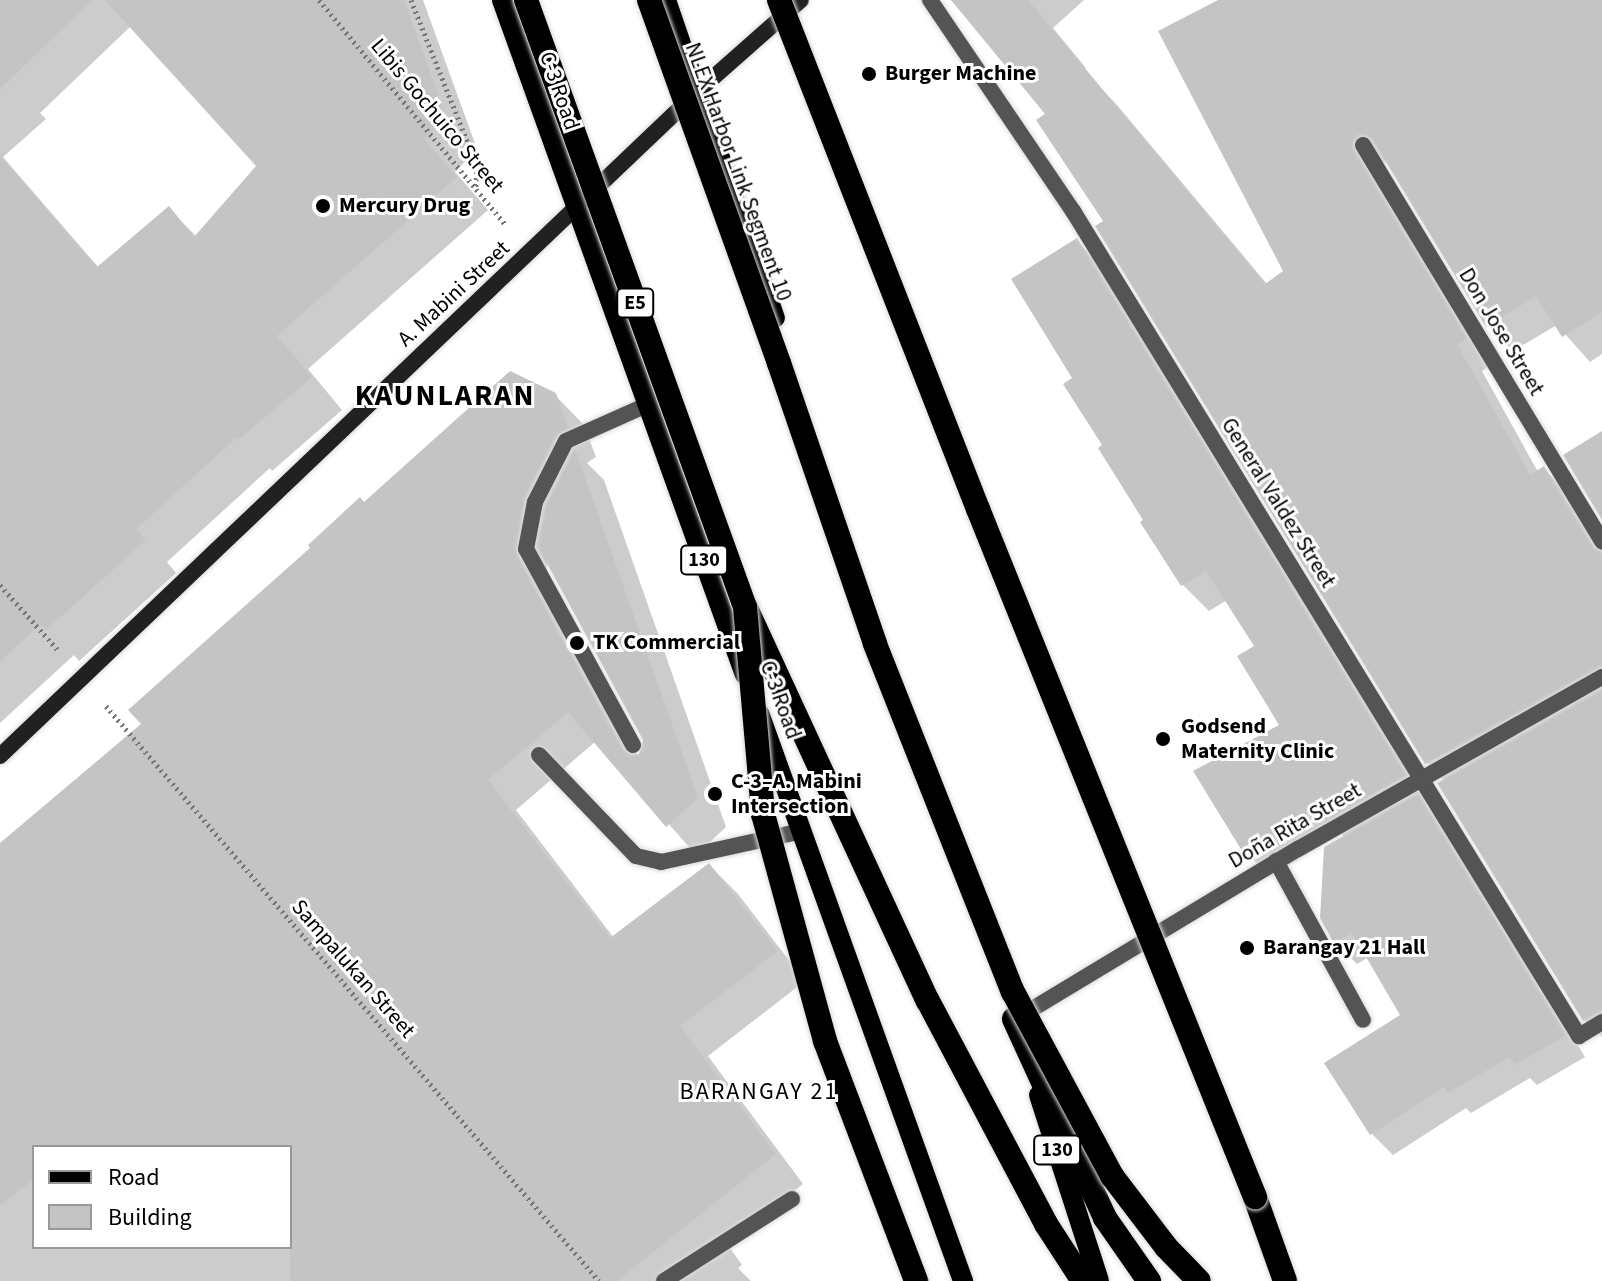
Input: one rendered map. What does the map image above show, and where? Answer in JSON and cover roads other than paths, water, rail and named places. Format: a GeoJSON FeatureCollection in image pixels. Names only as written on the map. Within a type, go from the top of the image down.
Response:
{"type":"FeatureCollection","features":[{"type":"Feature","properties":{"kind":"highway","name":"E5"},"geometry":{"type":"LineString","coordinates":[[526,0],[745,607]]}},
{"type":"Feature","properties":{"kind":"highway","name":"NLEX Harbor Link Segment 10"},"geometry":{"type":"LineString","coordinates":[[649,0],[779,363],[875,644],[1013,992],[1112,1176],[1166,1247],[1199,1281]]}},
{"type":"Feature","properties":{"kind":"highway"},"geometry":{"type":"LineString","coordinates":[[779,0],[978,509],[1255,1197],[1285,1281]]}},
{"type":"Feature","properties":{"kind":"highway"},"geometry":{"type":"LineString","coordinates":[[745,607],[763,814],[825,1041],[916,1281]]}},
{"type":"Feature","properties":{"kind":"highway"},"geometry":{"type":"LineString","coordinates":[[745,607],[928,1001],[1046,1224],[1083,1281]]}},
{"type":"Feature","properties":{"kind":"highway"},"geometry":{"type":"LineString","coordinates":[[1014,1019],[1105,1218],[1149,1281]]}},
{"type":"Feature","properties":{"kind":"main road","name":"C-3 Road"},"geometry":{"type":"LineString","coordinates":[[502,0],[963,1281]]}},
{"type":"Feature","properties":{"kind":"main road","name":"130"},"geometry":{"type":"LineString","coordinates":[[666,0],[1014,1019],[1099,1281]]}},
{"type":"Feature","properties":{"kind":"main road","name":"A. Mabini Street"},"geometry":{"type":"LineString","coordinates":[[0,756],[576,211],[698,91],[801,0]]}},
{"type":"Feature","properties":{"kind":"street","name":"General Valdez Street"},"geometry":{"type":"LineString","coordinates":[[930,0],[1073,211],[1579,1036],[1602,1022]]}},
{"type":"Feature","properties":{"kind":"street","name":"Don Jose Street"},"geometry":{"type":"LineString","coordinates":[[1363,145],[1602,541]]}},
{"type":"Feature","properties":{"kind":"street"},"geometry":{"type":"LineString","coordinates":[[633,745],[526,549],[535,502],[566,441],[647,405]]}},
{"type":"Feature","properties":{"kind":"street","name":"Doña Rita Street"},"geometry":{"type":"LineString","coordinates":[[1014,1019],[1276,861],[1602,677]]}},
{"type":"Feature","properties":{"kind":"street"},"geometry":{"type":"LineString","coordinates":[[539,755],[636,856],[661,862],[802,831]]}},
{"type":"Feature","properties":{"kind":"street"},"geometry":{"type":"LineString","coordinates":[[1276,861],[1363,1020]]}},
{"type":"Feature","properties":{"kind":"street"},"geometry":{"type":"LineString","coordinates":[[664,1281],[792,1199]]}},
{"type":"Feature","properties":{"kind":"place","name":"Burger Machine"},"geometry":{"type":"Point","coordinates":[869,74]}},
{"type":"Feature","properties":{"kind":"place","name":"Mercury Drug"},"geometry":{"type":"Point","coordinates":[323,206]}},
{"type":"Feature","properties":{"kind":"place","name":"TK Commercial"},"geometry":{"type":"Point","coordinates":[577,643]}},
{"type":"Feature","properties":{"kind":"place","name":"Godsend Maternity Clinic"},"geometry":{"type":"Point","coordinates":[1163,739]}},
{"type":"Feature","properties":{"kind":"place","name":"C-3–A. Mabini Intersection"},"geometry":{"type":"Point","coordinates":[715,794]}},
{"type":"Feature","properties":{"kind":"place","name":"Barangay 21 Hall"},"geometry":{"type":"Point","coordinates":[1247,948]}},
{"type":"Feature","properties":{"kind":"district","name":"KAUNLARAN"},"geometry":{"type":"Point","coordinates":[445,396]}},
{"type":"Feature","properties":{"kind":"district","name":"BARANGAY 21"},"geometry":{"type":"Point","coordinates":[759,1092]}}]}
